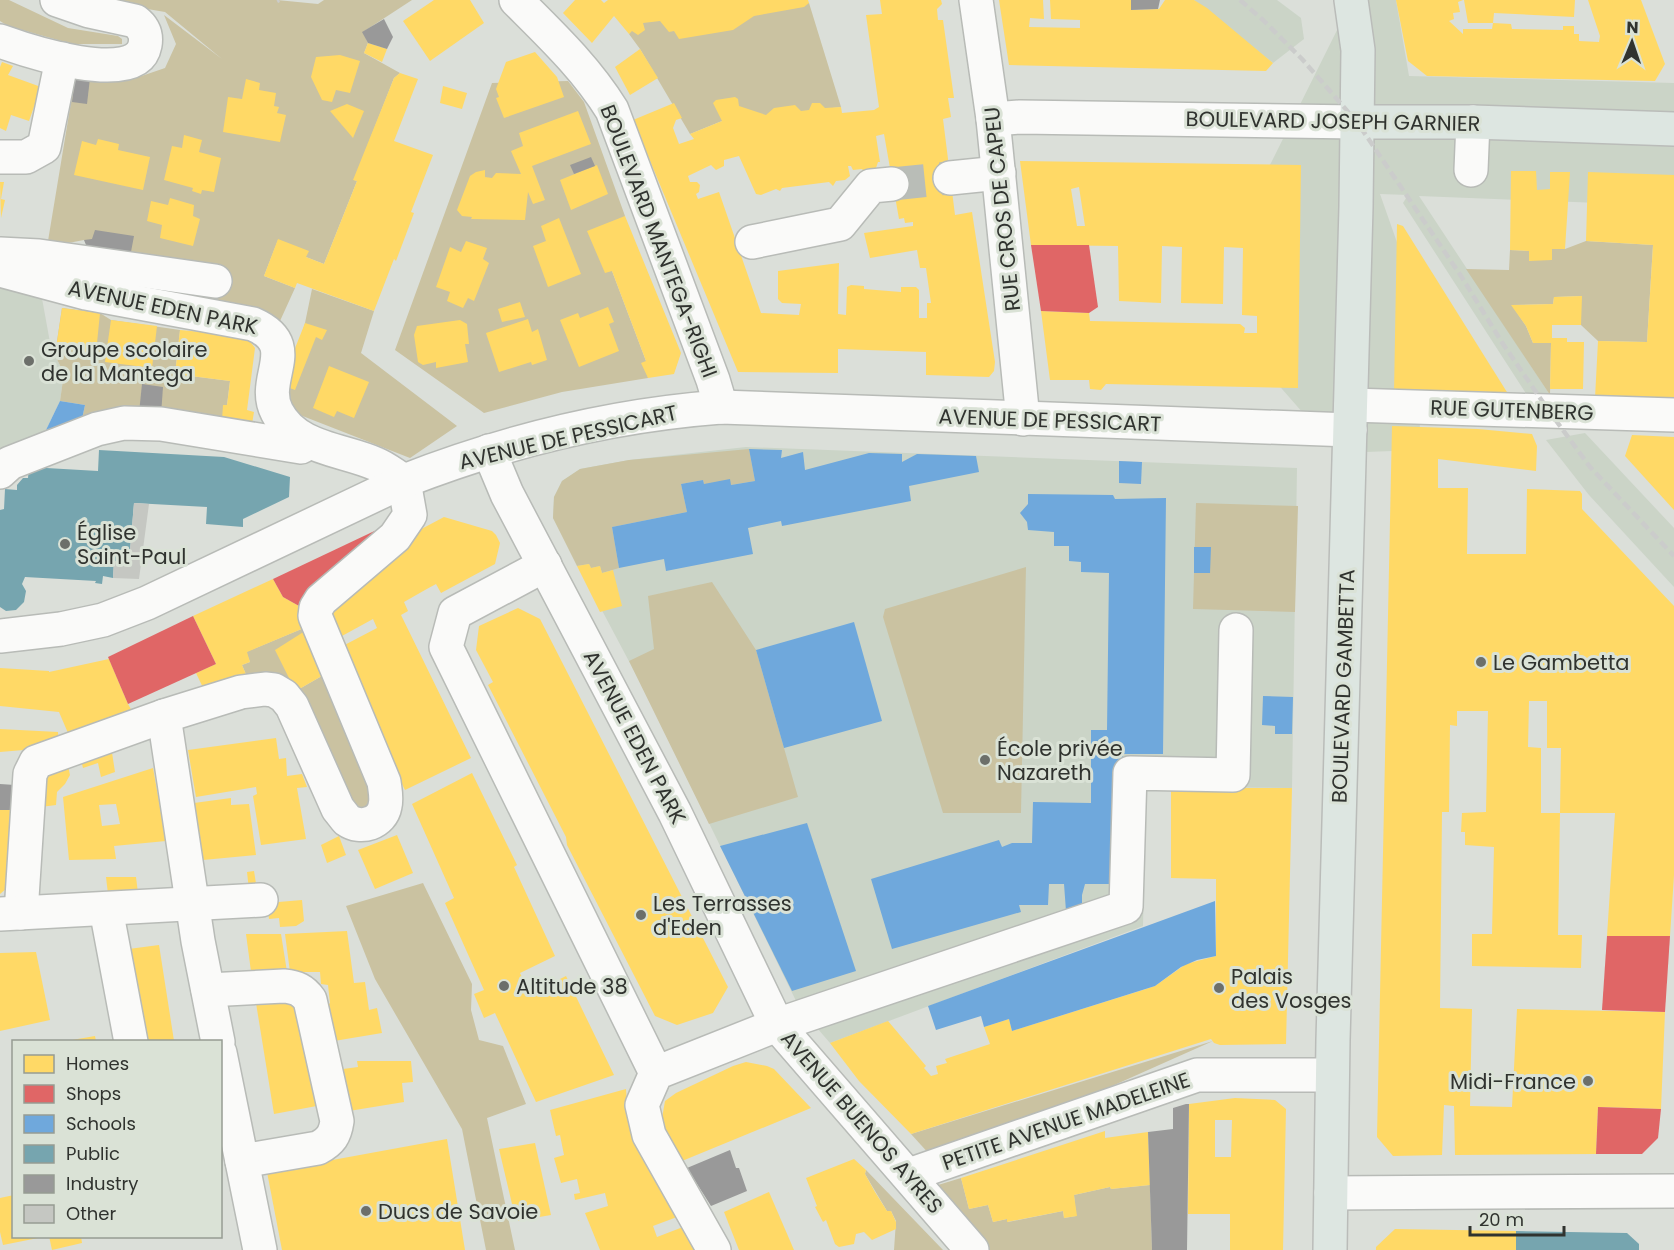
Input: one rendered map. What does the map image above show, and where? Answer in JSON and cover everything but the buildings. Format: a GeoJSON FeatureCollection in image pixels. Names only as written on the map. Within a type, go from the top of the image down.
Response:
{"type":"FeatureCollection","features":[{"type":"Feature","properties":{"kind":"main road","name":"BOULEVARD GAMBETTA"},"geometry":{"type":"LineString","coordinates":[[1330,1250],[1332,1075],[1357,122],[1358,50],[1351,0]]}},
{"type":"Feature","properties":{"kind":"main road","name":"BOULEVARD JOSEPH GARNIER"},"geometry":{"type":"LineString","coordinates":[[1357,122],[1473,122],[1674,129]]}},
{"type":"Feature","properties":{"kind":"street"},"geometry":{"type":"LineString","coordinates":[[0,41],[62,59],[112,66],[136,58],[141,53],[145,46],[145,39],[141,26],[135,21],[88,11],[57,0]]}},
{"type":"Feature","properties":{"kind":"street","name":"BOULEVARD MANTEGA-RIGHI"},"geometry":{"type":"LineString","coordinates":[[516,0],[579,63],[596,84],[612,110],[721,407]]}},
{"type":"Feature","properties":{"kind":"street","name":"RUE CROS DE CAPEU"},"geometry":{"type":"LineString","coordinates":[[976,0],[993,119],[1023,419]]}},
{"type":"Feature","properties":{"kind":"street"},"geometry":{"type":"LineString","coordinates":[[0,157],[26,157],[44,147],[62,59]]}},
{"type":"Feature","properties":{"kind":"street","name":"BOULEVARD JOSEPH GARNIER"},"geometry":{"type":"LineString","coordinates":[[993,119],[1020,117],[1357,122]]}},
{"type":"Feature","properties":{"kind":"street"},"geometry":{"type":"LineString","coordinates":[[1471,170],[1473,122]]}},
{"type":"Feature","properties":{"kind":"street"},"geometry":{"type":"LineString","coordinates":[[950,178],[999,173]]}},
{"type":"Feature","properties":{"kind":"street"},"geometry":{"type":"LineString","coordinates":[[752,242],[840,224],[872,186],[892,184]]}},
{"type":"Feature","properties":{"kind":"street"},"geometry":{"type":"LineString","coordinates":[[0,254],[39,256],[215,281]]}},
{"type":"Feature","properties":{"kind":"street","name":"AVENUE EDEN PARK"},"geometry":{"type":"LineString","coordinates":[[0,270],[86,293],[254,324],[267,330],[277,341],[278,357],[273,388],[275,410],[287,429],[309,442]]}},
{"type":"Feature","properties":{"kind":"street","name":"AVENUE DE PESSICART"},"geometry":{"type":"LineString","coordinates":[[0,636],[61,629],[103,620],[158,598],[404,481],[489,451],[645,415],[721,407],[1023,419],[1350,418]]}},
{"type":"Feature","properties":{"kind":"street","name":"RUE GUTENBERG"},"geometry":{"type":"LineString","coordinates":[[1350,418],[1674,415]]}},
{"type":"Feature","properties":{"kind":"street"},"geometry":{"type":"LineString","coordinates":[[0,472],[10,463],[86,433],[124,423],[161,424],[301,447],[309,442],[378,465],[404,481],[410,515],[395,537],[321,600],[316,608],[315,616],[384,782],[385,807],[381,817],[371,823],[360,824],[348,820],[338,809],[292,706],[284,696],[274,690],[241,692],[164,716],[36,762],[30,774],[10,914],[261,900]]}},
{"type":"Feature","properties":{"kind":"street","name":"AVENUE EDEN PARK"},"geometry":{"type":"LineString","coordinates":[[489,451],[507,494],[675,813],[777,1025]]}},
{"type":"Feature","properties":{"kind":"street"},"geometry":{"type":"LineString","coordinates":[[544,565],[455,613],[446,647],[656,1073],[642,1105],[649,1135],[714,1250]]}},
{"type":"Feature","properties":{"kind":"street"},"geometry":{"type":"LineString","coordinates":[[777,1025],[1126,907],[1130,773],[1233,776],[1236,630]]}},
{"type":"Feature","properties":{"kind":"street"},"geometry":{"type":"LineString","coordinates":[[164,716],[192,904],[218,1040]]}},
{"type":"Feature","properties":{"kind":"street"},"geometry":{"type":"LineString","coordinates":[[106,909],[131,1040]]}},
{"type":"Feature","properties":{"kind":"street"},"geometry":{"type":"LineString","coordinates":[[208,990],[284,986],[304,991],[310,1000],[337,1121],[335,1133],[329,1142],[318,1148],[242,1161]]}},
{"type":"Feature","properties":{"kind":"street","name":"AVENUE BUENOS AYRES"},"geometry":{"type":"LineString","coordinates":[[656,1073],[777,1025],[972,1250]]}},
{"type":"Feature","properties":{"kind":"street"},"geometry":{"type":"LineString","coordinates":[[222,1063],[260,1250]]}},
{"type":"Feature","properties":{"kind":"street","name":"PETITE AVENUE MADELEINE"},"geometry":{"type":"LineString","coordinates":[[909,1175],[1197,1075],[1332,1075]]}},
{"type":"Feature","properties":{"kind":"street"},"geometry":{"type":"LineString","coordinates":[[1331,1193],[1674,1191]]}},
{"type":"Feature","properties":{"kind":"shaded area"},"geometry":{"type":"Polygon","coordinates":[[[0,0],[9,0],[68,28],[118,36],[122,39],[122,44],[72,44],[8,26],[0,21],[0,0]]]}},
{"type":"Feature","properties":{"kind":"shaded area"},"geometry":{"type":"Polygon","coordinates":[[[95,0],[277,0],[318,4],[324,0],[412,0],[363,32],[368,43],[364,53],[400,73],[394,78],[324,264],[306,257],[278,240],[264,276],[295,288],[280,321],[45,272],[130,257],[84,240],[47,247],[75,78],[127,81],[165,68],[176,44],[164,15],[222,59],[165,12],[95,0]]]}},
{"type":"Feature","properties":{"kind":"shaded area"},"geometry":{"type":"Polygon","coordinates":[[[1194,0],[1277,0],[1301,18],[1304,39],[1273,63],[1194,0]]]}},
{"type":"Feature","properties":{"kind":"shaded area"},"geometry":{"type":"Polygon","coordinates":[[[1344,0],[1396,0],[1409,76],[1674,83],[1674,206],[1419,196],[1550,395],[1527,395],[1403,203],[1408,195],[1380,194],[1419,305],[1420,450],[1338,453],[1268,373],[1261,183],[1346,12],[1344,0]]]}},
{"type":"Feature","properties":{"kind":"shaded area"},"geometry":{"type":"Polygon","coordinates":[[[809,3],[841,107],[722,121],[690,134],[629,34],[645,10],[809,3]]]}},
{"type":"Feature","properties":{"kind":"shaded area"},"geometry":{"type":"Polygon","coordinates":[[[568,81],[584,102],[625,216],[612,271],[646,361],[648,378],[562,392],[484,413],[395,350],[492,83],[568,81]]]}},
{"type":"Feature","properties":{"kind":"shaded area"},"geometry":{"type":"Polygon","coordinates":[[[1586,241],[1653,245],[1647,342],[1598,341],[1581,325],[1581,296],[1554,297],[1553,304],[1512,305],[1526,326],[1533,343],[1551,343],[1550,395],[1466,269],[1509,270],[1510,250],[1529,251],[1529,261],[1552,249],[1565,249],[1586,241]]]}},
{"type":"Feature","properties":{"kind":"shaded area","name":"Groupe scolaire de la Mantega"},"geometry":{"type":"Polygon","coordinates":[[[0,288],[41,293],[51,348],[64,373],[60,401],[46,430],[0,457],[0,288]]]}},
{"type":"Feature","properties":{"kind":"shaded area"},"geometry":{"type":"Polygon","coordinates":[[[312,289],[374,311],[361,353],[457,426],[410,458],[300,415],[291,409],[287,387],[312,289]]]}},
{"type":"Feature","properties":{"kind":"shaded area"},"geometry":{"type":"Polygon","coordinates":[[[62,308],[100,313],[111,320],[180,330],[175,374],[230,381],[227,405],[222,420],[82,419],[85,405],[60,401],[64,373],[51,348],[56,348],[62,308]]]}},
{"type":"Feature","properties":{"kind":"shaded area"},"geometry":{"type":"Polygon","coordinates":[[[1585,433],[1674,528],[1674,587],[1589,495],[1546,440],[1585,433]]]}},
{"type":"Feature","properties":{"kind":"shaded area","name":"École privée Nazareth"},"geometry":{"type":"Polygon","coordinates":[[[746,447],[1297,468],[1292,788],[1146,787],[1143,926],[830,1043],[799,1007],[641,684],[553,518],[554,497],[562,481],[580,469],[629,460],[746,447]]]}},
{"type":"Feature","properties":{"kind":"shaded area"},"geometry":{"type":"Polygon","coordinates":[[[749,449],[755,481],[731,485],[704,484],[703,480],[681,484],[687,512],[612,527],[619,568],[602,573],[600,566],[591,568],[589,564],[577,566],[553,518],[554,497],[562,481],[580,469],[629,460],[749,449]]]}},
{"type":"Feature","properties":{"kind":"shaded area"},"geometry":{"type":"Polygon","coordinates":[[[1196,503],[1298,506],[1295,612],[1193,609],[1196,503]]]}},
{"type":"Feature","properties":{"kind":"shaded area"},"geometry":{"type":"Polygon","coordinates":[[[1026,567],[1021,813],[943,813],[883,617],[885,609],[1026,567]]]}},
{"type":"Feature","properties":{"kind":"shaded area"},"geometry":{"type":"Polygon","coordinates":[[[712,582],[756,650],[798,797],[709,824],[629,661],[654,649],[648,596],[712,582]]]}},
{"type":"Feature","properties":{"kind":"shaded area"},"geometry":{"type":"Polygon","coordinates":[[[304,628],[294,688],[301,688],[327,673],[378,801],[357,819],[299,708],[251,686],[242,665],[250,662],[246,652],[304,628]]]}},
{"type":"Feature","properties":{"kind":"shaded area"},"geometry":{"type":"Polygon","coordinates":[[[423,883],[472,984],[471,1010],[479,1040],[503,1046],[526,1104],[487,1118],[515,1250],[486,1250],[462,1129],[375,979],[346,906],[423,883]]]}},
{"type":"Feature","properties":{"kind":"shaded area"},"geometry":{"type":"Polygon","coordinates":[[[1213,1041],[1018,1128],[931,1156],[911,1134],[1213,1041]]]}},
{"type":"Feature","properties":{"kind":"shaded area"},"geometry":{"type":"Polygon","coordinates":[[[866,1170],[943,1250],[894,1250],[896,1221],[891,1211],[887,1211],[865,1174],[866,1170]]]}},
{"type":"Feature","properties":{"kind":"shaded area"},"geometry":{"type":"Polygon","coordinates":[[[961,1178],[969,1209],[988,1205],[993,1222],[1007,1219],[1008,1222],[1063,1211],[1064,1218],[1076,1216],[1074,1195],[1110,1187],[1111,1189],[1150,1185],[1152,1250],[987,1250],[934,1193],[938,1185],[961,1178]]]}},
{"type":"Feature","properties":{"kind":"tunnel"},"geometry":{"type":"LineString","coordinates":[[892,184],[950,178]]}},
{"type":"Feature","properties":{"kind":"railway"},"geometry":{"type":"LineString","coordinates":[[1240,0],[1302,59],[1357,122],[1549,411],[1590,467],[1674,556]]}},
{"type":"Feature","properties":{"kind":"place","name":"Groupe scolaire de la Mantega"},"geometry":{"type":"Point","coordinates":[29,361]}},
{"type":"Feature","properties":{"kind":"place","name":"Église Saint-Paul"},"geometry":{"type":"Point","coordinates":[65,544]}},
{"type":"Feature","properties":{"kind":"place","name":"Le Gambetta"},"geometry":{"type":"Point","coordinates":[1481,662]}},
{"type":"Feature","properties":{"kind":"place","name":"École privée Nazareth"},"geometry":{"type":"Point","coordinates":[985,760]}},
{"type":"Feature","properties":{"kind":"place","name":"Les Terrasses d'Eden"},"geometry":{"type":"Point","coordinates":[641,915]}},
{"type":"Feature","properties":{"kind":"place","name":"Altitude 38"},"geometry":{"type":"Point","coordinates":[504,986]}},
{"type":"Feature","properties":{"kind":"place","name":"Palais des Vosges"},"geometry":{"type":"Point","coordinates":[1219,988]}},
{"type":"Feature","properties":{"kind":"place","name":"Midi-France"},"geometry":{"type":"Point","coordinates":[1588,1081]}},
{"type":"Feature","properties":{"kind":"place","name":"Ducs de Savoie"},"geometry":{"type":"Point","coordinates":[366,1211]}}]}
